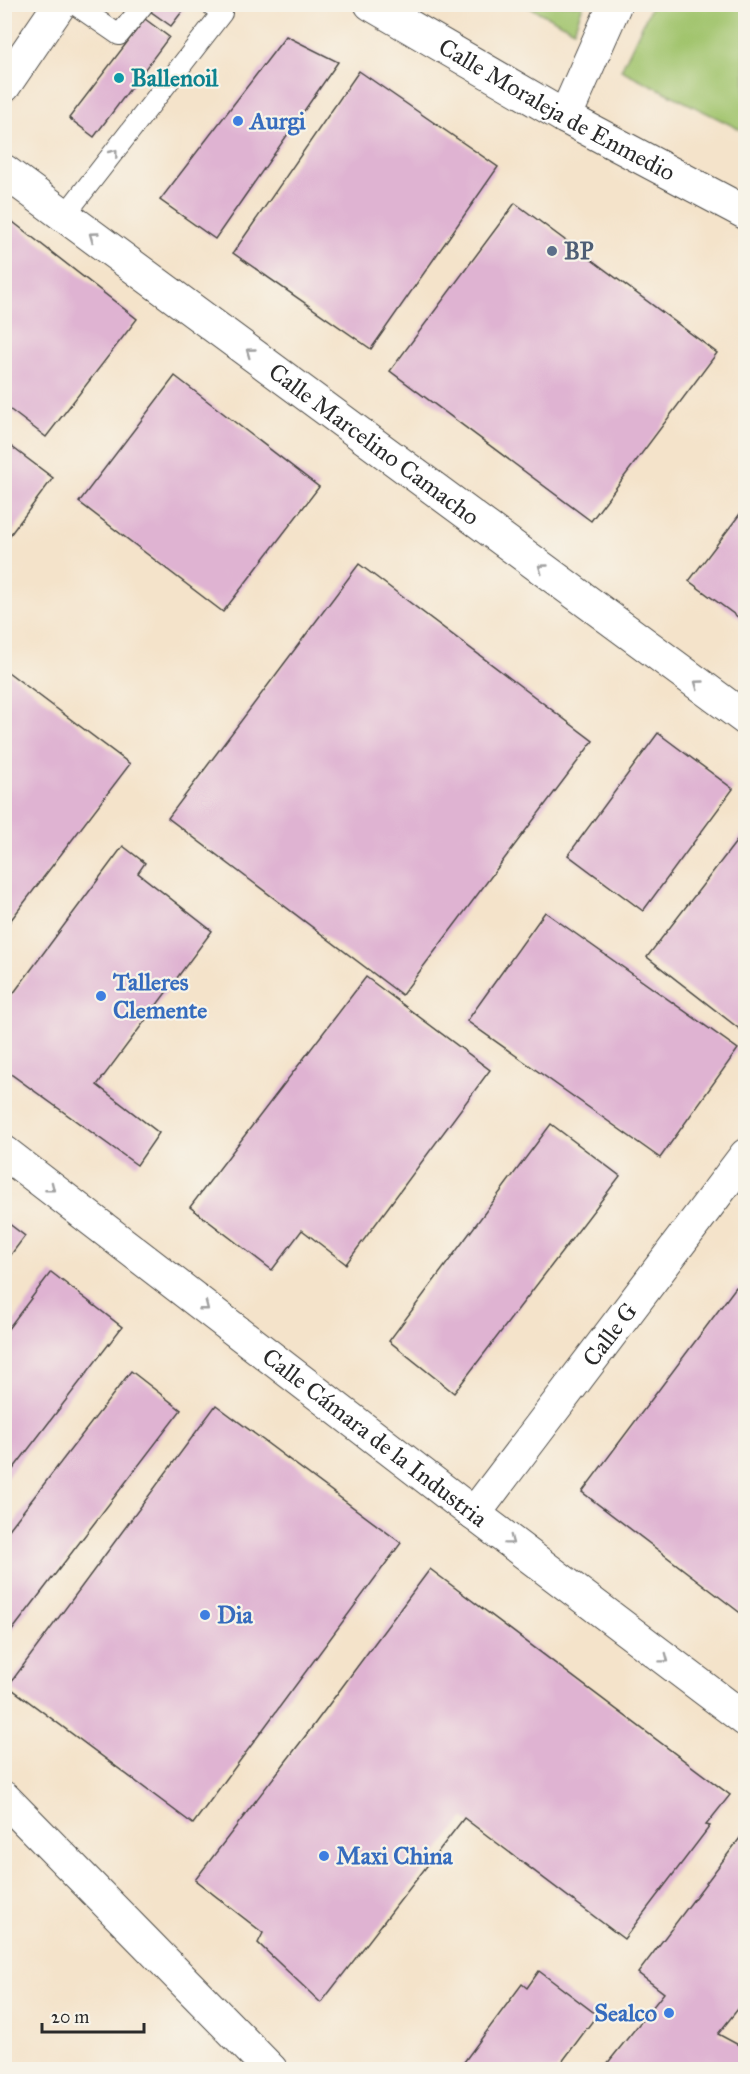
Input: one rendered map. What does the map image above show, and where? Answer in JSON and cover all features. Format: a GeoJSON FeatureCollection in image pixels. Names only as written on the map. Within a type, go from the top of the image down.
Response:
{"type":"FeatureCollection","features":[{"type":"Feature","properties":{"kind":"street"},"geometry":{"type":"LineString","coordinates":[[4,86],[60,4]]}},
{"type":"Feature","properties":{"kind":"street","name":"Calle Moraleja de Enmedio"},"geometry":{"type":"LineString","coordinates":[[371,4],[565,117],[746,213]]}},
{"type":"Feature","properties":{"kind":"street"},"geometry":{"type":"LineString","coordinates":[[565,117],[615,4]]}},
{"type":"Feature","properties":{"kind":"street","name":"Calle Marcelino Camacho"},"geometry":{"type":"LineString","coordinates":[[4,171],[746,719]]}},
{"type":"Feature","properties":{"kind":"street","name":"Calle Cámara de la Industria"},"geometry":{"type":"LineString","coordinates":[[4,1152],[746,1720]]}},
{"type":"Feature","properties":{"kind":"street","name":"Calle G"},"geometry":{"type":"LineString","coordinates":[[474,1514],[746,1155]]}},
{"type":"Feature","properties":{"kind":"street"},"geometry":{"type":"LineString","coordinates":[[4,1798],[271,2070]]}},
{"type":"Feature","properties":{"kind":"lane"},"geometry":{"type":"LineString","coordinates":[[74,4],[119,35],[144,4]]}},
{"type":"Feature","properties":{"kind":"lane"},"geometry":{"type":"LineString","coordinates":[[65,215],[222,13],[210,4]]}},
{"type":"Feature","properties":{"kind":"green space"},"geometry":{"type":"Polygon","coordinates":[[[525,5],[583,5],[574,30],[525,5]]]}},
{"type":"Feature","properties":{"kind":"green space"},"geometry":{"type":"Polygon","coordinates":[[[652,5],[745,5],[745,132],[621,70],[652,5]]]}},
{"type":"Feature","properties":{"kind":"building","name":"Ballenoil"},"geometry":{"type":"Polygon","coordinates":[[[155,4],[188,4],[171,26],[150,11],[155,4]]]}},
{"type":"Feature","properties":{"kind":"building","name":"Ballenoil"},"geometry":{"type":"Polygon","coordinates":[[[145,19],[169,37],[94,137],[69,118],[145,19]]]}},
{"type":"Feature","properties":{"kind":"building"},"geometry":{"type":"Polygon","coordinates":[[[286,36],[338,62],[215,239],[160,200],[286,36]]]}},
{"type":"Feature","properties":{"kind":"building"},"geometry":{"type":"Polygon","coordinates":[[[359,71],[498,167],[371,349],[233,253],[359,71]]]}},
{"type":"Feature","properties":{"kind":"building"},"geometry":{"type":"Polygon","coordinates":[[[515,203],[717,353],[591,521],[390,371],[515,203]]]}},
{"type":"Feature","properties":{"kind":"building"},"geometry":{"type":"Polygon","coordinates":[[[4,215],[137,319],[46,437],[4,405],[4,215]]]}},
{"type":"Feature","properties":{"kind":"building"},"geometry":{"type":"Polygon","coordinates":[[[175,376],[319,487],[223,612],[79,502],[175,376]]]}},
{"type":"Feature","properties":{"kind":"building"},"geometry":{"type":"Polygon","coordinates":[[[4,441],[53,478],[4,543],[4,441]]]}},
{"type":"Feature","properties":{"kind":"building"},"geometry":{"type":"Polygon","coordinates":[[[746,506],[746,623],[689,581],[746,506]]]}},
{"type":"Feature","properties":{"kind":"building"},"geometry":{"type":"Polygon","coordinates":[[[359,564],[593,741],[402,995],[168,818],[359,564]]]}},
{"type":"Feature","properties":{"kind":"building"},"geometry":{"type":"Polygon","coordinates":[[[4,669],[130,764],[4,929],[4,669]]]}},
{"type":"Feature","properties":{"kind":"building"},"geometry":{"type":"Polygon","coordinates":[[[658,733],[733,789],[643,911],[568,855],[658,733]]]}},
{"type":"Feature","properties":{"kind":"building"},"geometry":{"type":"Polygon","coordinates":[[[746,829],[746,1034],[647,957],[746,829]]]}},
{"type":"Feature","properties":{"kind":"building"},"geometry":{"type":"Polygon","coordinates":[[[123,846],[145,863],[138,873],[212,931],[97,1085],[159,1133],[137,1165],[4,1069],[4,1006],[123,846]]]}},
{"type":"Feature","properties":{"kind":"building"},"geometry":{"type":"Polygon","coordinates":[[[545,912],[738,1049],[660,1158],[467,1021],[545,912]]]}},
{"type":"Feature","properties":{"kind":"building"},"geometry":{"type":"Polygon","coordinates":[[[366,977],[490,1070],[346,1264],[302,1230],[272,1270],[190,1207],[366,977]]]}},
{"type":"Feature","properties":{"kind":"building"},"geometry":{"type":"Polygon","coordinates":[[[551,1124],[620,1176],[454,1393],[389,1341],[551,1124]]]}},
{"type":"Feature","properties":{"kind":"building"},"geometry":{"type":"Polygon","coordinates":[[[4,1220],[25,1236],[4,1264],[4,1220]]]}},
{"type":"Feature","properties":{"kind":"building"},"geometry":{"type":"Polygon","coordinates":[[[51,1272],[122,1327],[4,1481],[4,1334],[51,1272]]]}},
{"type":"Feature","properties":{"kind":"building"},"geometry":{"type":"Polygon","coordinates":[[[736,1287],[746,1294],[746,1611],[743,1615],[582,1492],[736,1287]]]}},
{"type":"Feature","properties":{"kind":"building"},"geometry":{"type":"Polygon","coordinates":[[[131,1371],[181,1410],[4,1641],[4,1536],[131,1371]]]}},
{"type":"Feature","properties":{"kind":"building","name":"Dia"},"geometry":{"type":"Polygon","coordinates":[[[216,1405],[401,1543],[193,1824],[8,1686],[216,1405]]]}},
{"type":"Feature","properties":{"kind":"building"},"geometry":{"type":"Polygon","coordinates":[[[430,1569],[730,1795],[706,1825],[710,1826],[624,1939],[464,1818],[321,2003],[258,1943],[263,1933],[195,1880],[430,1569]]]}},
{"type":"Feature","properties":{"kind":"building"},"geometry":{"type":"Polygon","coordinates":[[[746,1830],[746,1999],[718,2034],[746,2049],[746,2068],[602,2070],[664,1993],[638,1973],[746,1830]]]}},
{"type":"Feature","properties":{"kind":"building"},"geometry":{"type":"Polygon","coordinates":[[[539,1971],[597,2015],[556,2070],[458,2070],[522,1984],[527,1988],[539,1971]]]}},
{"type":"Feature","properties":{"kind":"place","name":"Ballenoil"},"geometry":{"type":"Point","coordinates":[119,78]}},
{"type":"Feature","properties":{"kind":"place","name":"Aurgi"},"geometry":{"type":"Point","coordinates":[238,121]}},
{"type":"Feature","properties":{"kind":"place","name":"BP"},"geometry":{"type":"Point","coordinates":[552,251]}},
{"type":"Feature","properties":{"kind":"place","name":"Talleres Clemente"},"geometry":{"type":"Point","coordinates":[101,996]}},
{"type":"Feature","properties":{"kind":"place","name":"Dia"},"geometry":{"type":"Point","coordinates":[205,1615]}},
{"type":"Feature","properties":{"kind":"place","name":"Maxi China"},"geometry":{"type":"Point","coordinates":[324,1856]}},
{"type":"Feature","properties":{"kind":"place","name":"Sealco"},"geometry":{"type":"Point","coordinates":[669,2013]}}]}
